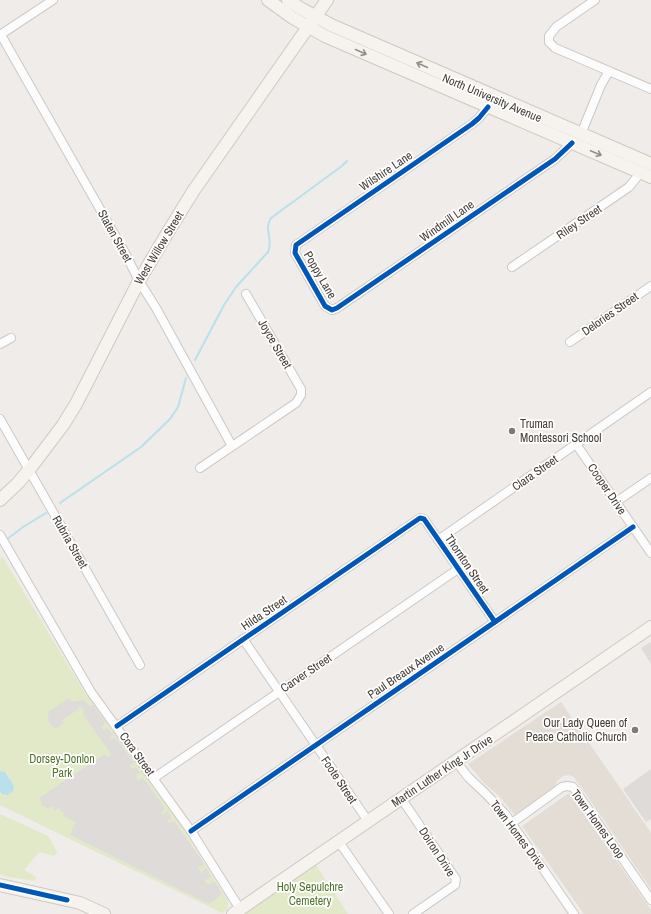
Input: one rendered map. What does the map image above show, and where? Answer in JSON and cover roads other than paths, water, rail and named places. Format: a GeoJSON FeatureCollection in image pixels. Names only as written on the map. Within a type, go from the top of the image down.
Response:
{"type":"FeatureCollection","features":[{"type":"Feature","properties":{"kind":"main road","name":"North University Avenue"},"geometry":{"type":"LineString","coordinates":[[268,0],[308,27],[325,36],[646,175]]}},
{"type":"Feature","properties":{"kind":"main road","name":"North University Avenue"},"geometry":{"type":"LineString","coordinates":[[288,0],[315,17],[651,164]]}},
{"type":"Feature","properties":{"kind":"main road","name":"West Willow Street"},"geometry":{"type":"LineString","coordinates":[[0,500],[18,483],[52,441],[76,404],[139,281],[194,190],[327,0]]}},
{"type":"Feature","properties":{"kind":"main road"},"geometry":{"type":"LineString","coordinates":[[488,107],[496,97]]}},
{"type":"Feature","properties":{"kind":"main road","name":"Martin Luther King Jr Drive"},"geometry":{"type":"LineString","coordinates":[[236,911],[339,842],[651,627]]}},
{"type":"Feature","properties":{"kind":"main road"},"geometry":{"type":"LineString","coordinates":[[0,885],[80,903],[104,914]]}},
{"type":"Feature","properties":{"kind":"street"},"geometry":{"type":"LineString","coordinates":[[0,35],[53,0]]}},
{"type":"Feature","properties":{"kind":"street"},"geometry":{"type":"LineString","coordinates":[[595,0],[551,32],[548,39],[549,42],[555,48],[651,88]]}},
{"type":"Feature","properties":{"kind":"street","name":"Staten Street"},"geometry":{"type":"LineString","coordinates":[[0,35],[125,253],[139,281],[156,308],[232,446]]}},
{"type":"Feature","properties":{"kind":"street"},"geometry":{"type":"LineString","coordinates":[[581,134],[601,85],[609,71]]}},
{"type":"Feature","properties":{"kind":"street","name":"Wilshire Lane"},"geometry":{"type":"LineString","coordinates":[[295,248],[296,245],[472,124],[488,107]]}},
{"type":"Feature","properties":{"kind":"street","name":"Windmill Lane"},"geometry":{"type":"LineString","coordinates":[[330,310],[337,308],[555,159],[572,143]]}},
{"type":"Feature","properties":{"kind":"street","name":"Riley Street"},"geometry":{"type":"LineString","coordinates":[[512,267],[646,175]]}},
{"type":"Feature","properties":{"kind":"street","name":"Poppy Lane"},"geometry":{"type":"LineString","coordinates":[[295,248],[295,253],[322,303],[330,310]]}},
{"type":"Feature","properties":{"kind":"street","name":"Delories Street"},"geometry":{"type":"LineString","coordinates":[[570,342],[651,286]]}},
{"type":"Feature","properties":{"kind":"street","name":"Joyce Street"},"geometry":{"type":"LineString","coordinates":[[232,446],[296,403],[301,395],[301,389],[246,294]]}},
{"type":"Feature","properties":{"kind":"street"},"geometry":{"type":"LineString","coordinates":[[0,344],[11,338]]}},
{"type":"Feature","properties":{"kind":"street","name":"Clara Street"},"geometry":{"type":"LineString","coordinates":[[438,540],[651,392]]}},
{"type":"Feature","properties":{"kind":"street","name":"Rubria Street"},"geometry":{"type":"LineString","coordinates":[[0,419],[140,665]]}},
{"type":"Feature","properties":{"kind":"street","name":"Cooper Drive"},"geometry":{"type":"LineString","coordinates":[[576,444],[651,553]]}},
{"type":"Feature","properties":{"kind":"street"},"geometry":{"type":"LineString","coordinates":[[200,468],[232,446]]}},
{"type":"Feature","properties":{"kind":"street"},"geometry":{"type":"LineString","coordinates":[[616,502],[651,478]]}},
{"type":"Feature","properties":{"kind":"street","name":"Thornton Street"},"geometry":{"type":"LineString","coordinates":[[422,518],[495,622]]}},
{"type":"Feature","properties":{"kind":"street","name":"Hilda Street"},"geometry":{"type":"LineString","coordinates":[[117,726],[422,518]]}},
{"type":"Feature","properties":{"kind":"street","name":"Paul Breaux Avenue"},"geometry":{"type":"LineString","coordinates":[[191,830],[633,527]]}},
{"type":"Feature","properties":{"kind":"street","name":"Cora Street"},"geometry":{"type":"LineString","coordinates":[[0,536],[91,692],[191,830],[236,911]]}},
{"type":"Feature","properties":{"kind":"street","name":"Carver Street"},"geometry":{"type":"LineString","coordinates":[[154,778],[458,569]]}},
{"type":"Feature","properties":{"kind":"street","name":"Foote Street"},"geometry":{"type":"LineString","coordinates":[[243,639],[368,822]]}},
{"type":"Feature","properties":{"kind":"street","name":"Town Homes Drive"},"geometry":{"type":"LineString","coordinates":[[456,761],[468,777],[500,807],[574,914]]}},
{"type":"Feature","properties":{"kind":"street","name":"Town Homes Loop"},"geometry":{"type":"LineString","coordinates":[[512,823],[562,788],[567,786],[573,787],[651,900]]}},
{"type":"Feature","properties":{"kind":"street","name":"Doiron Drive"},"geometry":{"type":"LineString","coordinates":[[401,798],[456,879],[455,884],[452,887],[413,914]]}},
{"type":"Feature","properties":{"kind":"street"},"geometry":{"type":"LineString","coordinates":[[339,842],[389,914]]}},
{"type":"Feature","properties":{"kind":"water"},"geometry":{"type":"Polygon","coordinates":[[[0,771],[5,772],[14,786],[13,791],[8,795],[2,794],[0,791],[0,771]]]}},
{"type":"Feature","properties":{"kind":"waterway"},"geometry":{"type":"LineString","coordinates":[[195,360],[224,305],[236,287],[268,252],[270,247],[268,227],[271,218],[347,161]]}},
{"type":"Feature","properties":{"kind":"waterway"},"geometry":{"type":"LineString","coordinates":[[60,503],[141,447],[170,419],[178,407],[186,378]]}},
{"type":"Feature","properties":{"kind":"waterway"},"geometry":{"type":"LineString","coordinates":[[6,540],[23,527],[46,513]]}},
{"type":"Feature","properties":{"kind":"place","name":"Truman Montessori School"},"geometry":{"type":"Point","coordinates":[512,431]}},
{"type":"Feature","properties":{"kind":"place","name":"Our Lady Queen of Peace Catholic Church"},"geometry":{"type":"Point","coordinates":[635,730]}},
{"type":"Feature","properties":{"kind":"park label","name":"Dorsey-Donlon Park"},"geometry":{"type":"Point","coordinates":[62,766]}},
{"type":"Feature","properties":{"kind":"park label","name":"Holy Sepulchre Cemetery"},"geometry":{"type":"Point","coordinates":[310,894]}}]}
